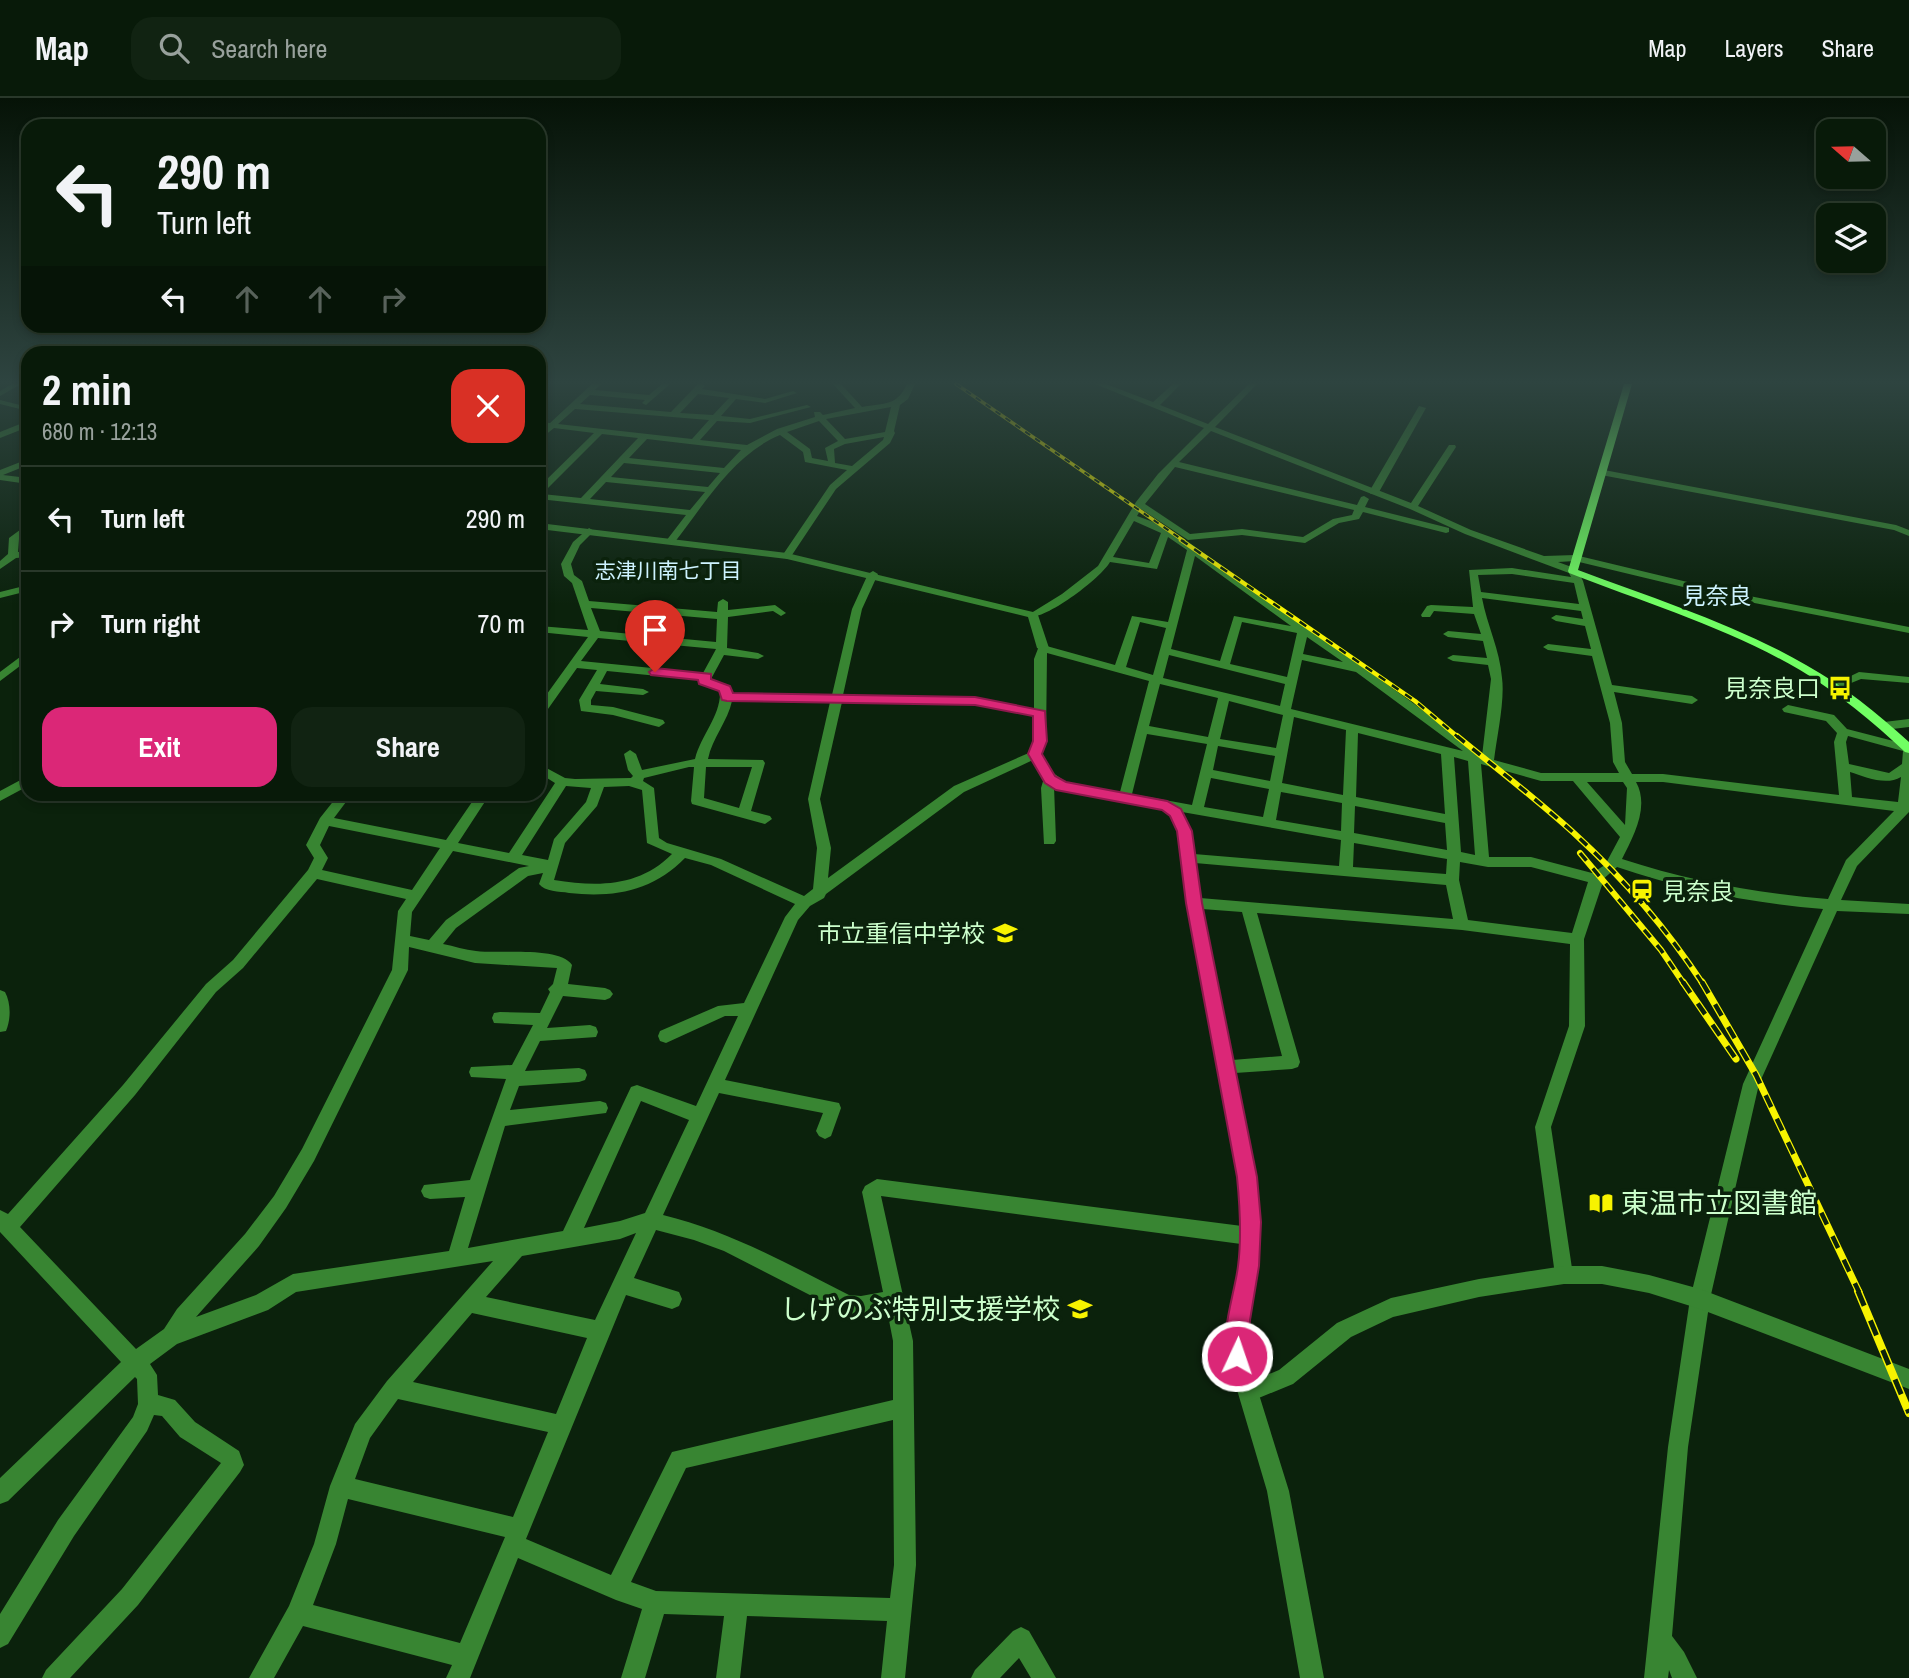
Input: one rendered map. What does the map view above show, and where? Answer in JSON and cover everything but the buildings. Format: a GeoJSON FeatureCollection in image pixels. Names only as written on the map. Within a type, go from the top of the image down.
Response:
{"type":"FeatureCollection","features":[{"type":"Feature","properties":{"kind":"main road"},"geometry":{"type":"LineString","coordinates":[[1608,458],[1576,570],[1727,632],[1799,666],[1834,687],[1884,726],[1909,750]]}},
{"type":"Feature","properties":{"kind":"street"},"geometry":{"type":"LineString","coordinates":[[546,487],[574,458]]}},
{"type":"Feature","properties":{"kind":"street"},"geometry":{"type":"LineString","coordinates":[[583,501],[625,458]]}},
{"type":"Feature","properties":{"kind":"street"},"geometry":{"type":"LineString","coordinates":[[671,541],[710,489],[739,458]]}},
{"type":"Feature","properties":{"kind":"street"},"geometry":{"type":"LineString","coordinates":[[808,458],[808,460],[855,469]]}},
{"type":"Feature","properties":{"kind":"street"},"geometry":{"type":"LineString","coordinates":[[830,464],[831,458]]}},
{"type":"Feature","properties":{"kind":"street"},"geometry":{"type":"LineString","coordinates":[[787,556],[834,487],[868,458]]}},
{"type":"Feature","properties":{"kind":"street"},"geometry":{"type":"LineString","coordinates":[[546,527],[787,556],[873,574],[1033,615],[1083,584],[1110,559],[1139,504],[1161,476],[1181,458]]}},
{"type":"Feature","properties":{"kind":"street"},"geometry":{"type":"LineString","coordinates":[[1285,458],[1413,507],[1468,532],[1576,570],[1729,595],[1909,630]]}},
{"type":"Feature","properties":{"kind":"street"},"geometry":{"type":"LineString","coordinates":[[1139,504],[1188,537],[1241,532],[1304,540],[1336,521],[1356,517],[1391,458]]}},
{"type":"Feature","properties":{"kind":"street"},"geometry":{"type":"LineString","coordinates":[[1413,507],[1445,458]]}},
{"type":"Feature","properties":{"kind":"street"},"geometry":{"type":"LineString","coordinates":[[623,460],[726,471]]}},
{"type":"Feature","properties":{"kind":"street"},"geometry":{"type":"LineString","coordinates":[[1175,464],[1447,530],[1468,532]]}},
{"type":"Feature","properties":{"kind":"street"},"geometry":{"type":"LineString","coordinates":[[0,475],[21,465]]}},
{"type":"Feature","properties":{"kind":"street"},"geometry":{"type":"LineString","coordinates":[[1604,472],[1896,528],[1909,533]]}},
{"type":"Feature","properties":{"kind":"street"},"geometry":{"type":"LineString","coordinates":[[0,475],[21,480]]}},
{"type":"Feature","properties":{"kind":"street"},"geometry":{"type":"LineString","coordinates":[[605,479],[710,489]]}},
{"type":"Feature","properties":{"kind":"street"},"geometry":{"type":"LineString","coordinates":[[546,495],[692,513]]}},
{"type":"Feature","properties":{"kind":"street"},"geometry":{"type":"LineString","coordinates":[[1131,517],[1145,520],[1192,551],[1365,671],[1469,750],[1474,758],[1482,861]]}},
{"type":"Feature","properties":{"kind":"street"},"geometry":{"type":"LineString","coordinates":[[589,531],[576,544],[566,564],[569,576],[577,581],[595,634]]}},
{"type":"Feature","properties":{"kind":"street"},"geometry":{"type":"LineString","coordinates":[[13,555],[14,538],[21,532]]}},
{"type":"Feature","properties":{"kind":"street"},"geometry":{"type":"LineString","coordinates":[[1110,559],[1153,567],[1165,533]]}},
{"type":"Feature","properties":{"kind":"street"},"geometry":{"type":"LineString","coordinates":[[1125,798],[1192,551]]}},
{"type":"Feature","properties":{"kind":"street"},"geometry":{"type":"LineString","coordinates":[[0,566],[13,555],[21,554]]}},
{"type":"Feature","properties":{"kind":"street"},"geometry":{"type":"LineString","coordinates":[[1488,762],[1497,679],[1488,638],[1480,624],[1473,572],[1576,570]]}},
{"type":"Feature","properties":{"kind":"street"},"geometry":{"type":"LineString","coordinates":[[1576,570],[1616,723],[1619,762],[1633,788],[1630,831],[1610,868],[1594,879]]}},
{"type":"Feature","properties":{"kind":"street"},"geometry":{"type":"LineString","coordinates":[[812,898],[824,848],[814,799],[857,609],[873,574]]}},
{"type":"Feature","properties":{"kind":"street"},"geometry":{"type":"LineString","coordinates":[[0,595],[21,590]]}},
{"type":"Feature","properties":{"kind":"street"},"geometry":{"type":"LineString","coordinates":[[1476,594],[1584,608]]}},
{"type":"Feature","properties":{"kind":"street"},"geometry":{"type":"LineString","coordinates":[[586,604],[723,611],[775,608],[781,613]]}},
{"type":"Feature","properties":{"kind":"street"},"geometry":{"type":"LineString","coordinates":[[1426,615],[1431,608],[1479,611]]}},
{"type":"Feature","properties":{"kind":"street"},"geometry":{"type":"LineString","coordinates":[[723,611],[720,649],[704,681],[726,689],[727,697],[719,723],[708,737],[700,763],[697,801],[765,819]]}},
{"type":"Feature","properties":{"kind":"street"},"geometry":{"type":"LineString","coordinates":[[298,1613],[463,1667],[600,1331],[792,917],[812,898],[959,789],[1035,754],[1040,741],[1040,659],[1043,648],[1033,615]]}},
{"type":"Feature","properties":{"kind":"street"},"geometry":{"type":"LineString","coordinates":[[1120,668],[1136,618],[1173,626]]}},
{"type":"Feature","properties":{"kind":"street"},"geometry":{"type":"LineString","coordinates":[[1224,665],[1238,618],[1307,633]]}},
{"type":"Feature","properties":{"kind":"street"},"geometry":{"type":"LineString","coordinates":[[1556,618],[1589,623]]}},
{"type":"Feature","properties":{"kind":"street"},"geometry":{"type":"LineString","coordinates":[[546,632],[595,634],[758,656]]}},
{"type":"Feature","properties":{"kind":"street"},"geometry":{"type":"LineString","coordinates":[[1269,822],[1291,682],[1297,656],[1307,633]]}},
{"type":"Feature","properties":{"kind":"street"},"geometry":{"type":"LineString","coordinates":[[546,703],[595,634]]}},
{"type":"Feature","properties":{"kind":"street"},"geometry":{"type":"LineString","coordinates":[[1448,634],[1488,638]]}},
{"type":"Feature","properties":{"kind":"street"},"geometry":{"type":"LineString","coordinates":[[1548,647],[1597,653]]}},
{"type":"Feature","properties":{"kind":"street"},"geometry":{"type":"LineString","coordinates":[[1043,648],[1156,680],[1541,777],[1663,778],[1907,808]]}},
{"type":"Feature","properties":{"kind":"street"},"geometry":{"type":"LineString","coordinates":[[1166,651],[1291,682]]}},
{"type":"Feature","properties":{"kind":"street"},"geometry":{"type":"LineString","coordinates":[[1297,656],[1365,671]]}},
{"type":"Feature","properties":{"kind":"street"},"geometry":{"type":"LineString","coordinates":[[1453,658],[1493,663]]}},
{"type":"Feature","properties":{"kind":"street"},"geometry":{"type":"LineString","coordinates":[[0,678],[21,660]]}},
{"type":"Feature","properties":{"kind":"street"},"geometry":{"type":"LineString","coordinates":[[573,664],[706,677]]}},
{"type":"Feature","properties":{"kind":"street"},"geometry":{"type":"LineString","coordinates":[[604,667],[585,700],[585,708],[613,711],[659,723]]}},
{"type":"Feature","properties":{"kind":"street"},"geometry":{"type":"LineString","coordinates":[[1834,687],[1859,675],[1909,680]]}},
{"type":"Feature","properties":{"kind":"street"},"geometry":{"type":"LineString","coordinates":[[593,687],[643,692]]}},
{"type":"Feature","properties":{"kind":"street"},"geometry":{"type":"LineString","coordinates":[[1607,688],[1692,700]]}},
{"type":"Feature","properties":{"kind":"street"},"geometry":{"type":"LineString","coordinates":[[727,697],[975,701],[1040,713]]}},
{"type":"Feature","properties":{"kind":"street"},"geometry":{"type":"LineString","coordinates":[[1197,809],[1224,697]]}},
{"type":"Feature","properties":{"kind":"street"},"geometry":{"type":"LineString","coordinates":[[1656,1678],[1678,1447],[1700,1299],[1751,1084],[1851,863],[1907,808],[1906,767],[1909,750],[1859,734],[1843,732],[1830,718],[1788,709]]}},
{"type":"Feature","properties":{"kind":"street"},"geometry":{"type":"LineString","coordinates":[[1884,726],[1909,723]]}},
{"type":"Feature","properties":{"kind":"street"},"geometry":{"type":"LineString","coordinates":[[1142,729],[1281,753]]}},
{"type":"Feature","properties":{"kind":"street"},"geometry":{"type":"LineString","coordinates":[[1346,871],[1352,729]]}},
{"type":"Feature","properties":{"kind":"street"},"geometry":{"type":"LineString","coordinates":[[1843,732],[1840,742],[1846,802]]}},
{"type":"Feature","properties":{"kind":"street"},"geometry":{"type":"LineString","coordinates":[[1447,752],[1454,856],[1452,880],[1462,925]]}},
{"type":"Feature","properties":{"kind":"street"},"geometry":{"type":"LineString","coordinates":[[631,754],[638,778],[648,788],[652,840],[812,898]]}},
{"type":"Feature","properties":{"kind":"street"},"geometry":{"type":"LineString","coordinates":[[1035,754],[1050,779],[1062,786],[1482,861],[1539,863],[1594,879]]}},
{"type":"Feature","properties":{"kind":"street"},"geometry":{"type":"LineString","coordinates":[[546,772],[562,782],[598,785],[638,778],[690,763],[759,763],[744,812]]}},
{"type":"Feature","properties":{"kind":"street"},"geometry":{"type":"LineString","coordinates":[[1843,766],[1872,775],[1891,777],[1906,767]]}},
{"type":"Feature","properties":{"kind":"street"},"geometry":{"type":"LineString","coordinates":[[1206,773],[1452,820]]}},
{"type":"Feature","properties":{"kind":"street"},"geometry":{"type":"LineString","coordinates":[[1049,841],[1047,788],[1050,779]]}},
{"type":"Feature","properties":{"kind":"street"},"geometry":{"type":"LineString","coordinates":[[1578,779],[1625,834],[1630,831]]}},
{"type":"Feature","properties":{"kind":"street"},"geometry":{"type":"LineString","coordinates":[[513,858],[562,782]]}},
{"type":"Feature","properties":{"kind":"street"},"geometry":{"type":"LineString","coordinates":[[0,797],[21,784]]}},
{"type":"Feature","properties":{"kind":"street"},"geometry":{"type":"LineString","coordinates":[[598,785],[592,803],[559,842],[546,884],[604,891],[619,890],[663,871],[682,852]]}},
{"type":"Feature","properties":{"kind":"street"},"geometry":{"type":"LineString","coordinates":[[0,1636],[66,1528],[140,1424],[148,1404],[147,1375],[4,1223],[129,1090],[211,988],[238,964],[314,873],[321,859],[313,845],[325,821],[341,801]]}},
{"type":"Feature","properties":{"kind":"street"},"geometry":{"type":"LineString","coordinates":[[171,1336],[184,1315],[259,1231],[308,1155],[400,970],[405,911],[480,801]]}},
{"type":"Feature","properties":{"kind":"street"},"geometry":{"type":"LineString","coordinates":[[1167,806],[1181,821],[1194,903],[1247,1177],[1250,1236],[1248,1282],[1239,1320],[1237,1356],[1278,1491],[1312,1678]]}},
{"type":"Feature","properties":{"kind":"street"},"geometry":{"type":"LineString","coordinates":[[325,821],[553,866]]}},
{"type":"Feature","properties":{"kind":"street"},"geometry":{"type":"LineString","coordinates":[[1188,858],[1452,880]]}},
{"type":"Feature","properties":{"kind":"street"},"geometry":{"type":"LineString","coordinates":[[1613,862],[1722,891],[1830,907],[1909,909]]}},
{"type":"Feature","properties":{"kind":"street"},"geometry":{"type":"LineString","coordinates":[[433,946],[451,924],[524,872],[553,866]]}},
{"type":"Feature","properties":{"kind":"street"},"geometry":{"type":"LineString","coordinates":[[314,873],[415,896]]}},
{"type":"Feature","properties":{"kind":"street"},"geometry":{"type":"LineString","coordinates":[[1564,1275],[1543,1127],[1577,1026],[1577,939],[1595,885],[1594,879]]}},
{"type":"Feature","properties":{"kind":"street"},"geometry":{"type":"LineString","coordinates":[[1194,903],[1462,925],[1577,939]]}},
{"type":"Feature","properties":{"kind":"street"},"geometry":{"type":"LineString","coordinates":[[1226,1067],[1292,1062],[1248,907]]}},
{"type":"Feature","properties":{"kind":"street"},"geometry":{"type":"LineString","coordinates":[[403,940],[475,957],[561,962],[565,970],[515,1075],[476,1188],[456,1259]]}},
{"type":"Feature","properties":{"kind":"street"},"geometry":{"type":"LineString","coordinates":[[556,989],[605,994]]}},
{"type":"Feature","properties":{"kind":"street"},"geometry":{"type":"LineString","coordinates":[[0,996],[0,1026]]}},
{"type":"Feature","properties":{"kind":"street"},"geometry":{"type":"LineString","coordinates":[[666,1036],[723,1010],[749,1009]]}},
{"type":"Feature","properties":{"kind":"street"},"geometry":{"type":"LineString","coordinates":[[500,1018],[543,1019]]}},
{"type":"Feature","properties":{"kind":"street"},"geometry":{"type":"LineString","coordinates":[[535,1035],[590,1032]]}},
{"type":"Feature","properties":{"kind":"street"},"geometry":{"type":"LineString","coordinates":[[477,1072],[579,1075]]}},
{"type":"Feature","properties":{"kind":"street"},"geometry":{"type":"LineString","coordinates":[[714,1085],[833,1108],[825,1131]]}},
{"type":"Feature","properties":{"kind":"street"},"geometry":{"type":"LineString","coordinates":[[569,1239],[637,1092],[687,1112],[701,1114]]}},
{"type":"Feature","properties":{"kind":"street"},"geometry":{"type":"LineString","coordinates":[[500,1119],[600,1108]]}},
{"type":"Feature","properties":{"kind":"street"},"geometry":{"type":"LineString","coordinates":[[893,1678],[905,1565],[903,1341],[871,1192],[877,1187],[1250,1236]]}},
{"type":"Feature","properties":{"kind":"street"},"geometry":{"type":"LineString","coordinates":[[430,1191],[476,1188]]}},
{"type":"Feature","properties":{"kind":"street"},"geometry":{"type":"LineString","coordinates":[[0,1493],[136,1362],[171,1336],[261,1303],[293,1283],[456,1259],[620,1230],[650,1220],[694,1231],[730,1245],[847,1304],[860,1306],[893,1298]]}},
{"type":"Feature","properties":{"kind":"street"},"geometry":{"type":"LineString","coordinates":[[261,1678],[298,1613],[325,1544],[341,1486],[362,1431],[394,1388],[517,1248]]}},
{"type":"Feature","properties":{"kind":"street"},"geometry":{"type":"LineString","coordinates":[[1249,1392],[1286,1377],[1344,1330],[1391,1308],[1479,1288],[1564,1275],[1614,1278],[1649,1284],[1700,1299],[1909,1379]]}},
{"type":"Feature","properties":{"kind":"street"},"geometry":{"type":"LineString","coordinates":[[621,1284],[672,1299]]}},
{"type":"Feature","properties":{"kind":"street"},"geometry":{"type":"LineString","coordinates":[[468,1303],[600,1331]]}},
{"type":"Feature","properties":{"kind":"street"},"geometry":{"type":"LineString","coordinates":[[394,1388],[561,1425]]}},
{"type":"Feature","properties":{"kind":"street"},"geometry":{"type":"LineString","coordinates":[[54,1678],[130,1597],[233,1465],[232,1458],[185,1426],[172,1415],[168,1407],[148,1404]]}},
{"type":"Feature","properties":{"kind":"street"},"geometry":{"type":"LineString","coordinates":[[616,1589],[679,1459],[902,1408]]}},
{"type":"Feature","properties":{"kind":"street"},"geometry":{"type":"LineString","coordinates":[[341,1486],[516,1537],[616,1589],[656,1602],[900,1610]]}},
{"type":"Feature","properties":{"kind":"street"},"geometry":{"type":"LineString","coordinates":[[633,1678],[656,1602]]}},
{"type":"Feature","properties":{"kind":"street"},"geometry":{"type":"LineString","coordinates":[[727,1678],[737,1605]]}},
{"type":"Feature","properties":{"kind":"street"},"geometry":{"type":"LineString","coordinates":[[983,1678],[1021,1639],[1044,1678]]}},
{"type":"Feature","properties":{"kind":"street"},"geometry":{"type":"LineString","coordinates":[[1660,1640],[1676,1660],[1685,1678]]}},
{"type":"Feature","properties":{"kind":"railway"},"geometry":{"type":"LineString","coordinates":[[1063,458],[1184,541]]}},
{"type":"Feature","properties":{"kind":"railway"},"geometry":{"type":"LineString","coordinates":[[1181,540],[1415,701],[1459,738]]}},
{"type":"Feature","properties":{"kind":"railway"},"geometry":{"type":"LineString","coordinates":[[1457,736],[1548,810],[1612,870],[1645,907],[1703,984]]}},
{"type":"Feature","properties":{"kind":"railway"},"geometry":{"type":"LineString","coordinates":[[1580,853],[1661,950],[1684,984]]}},
{"type":"Feature","properties":{"kind":"railway"},"geometry":{"type":"LineString","coordinates":[[1683,982],[1736,1059]]}},
{"type":"Feature","properties":{"kind":"railway"},"geometry":{"type":"LineString","coordinates":[[1702,982],[1756,1075],[1859,1292]]}},
{"type":"Feature","properties":{"kind":"railway"},"geometry":{"type":"LineString","coordinates":[[1858,1291],[1909,1413]]}},
{"type":"Feature","properties":{"kind":"place","name":"見奈良口"},"geometry":{"type":"Point","coordinates":[1840,688]}},
{"type":"Feature","properties":{"kind":"place","name":"見奈良"},"geometry":{"type":"Point","coordinates":[1642,891]}},
{"type":"Feature","properties":{"kind":"place","name":"市立重信中学校"},"geometry":{"type":"Point","coordinates":[1005,933]}},
{"type":"Feature","properties":{"kind":"place","name":"東温市立図書館"},"geometry":{"type":"Point","coordinates":[1601,1203]}},
{"type":"Feature","properties":{"kind":"place","name":"しげのぶ特別支援学校"},"geometry":{"type":"Point","coordinates":[1080,1309]}},
{"type":"Feature","properties":{"kind":"district","name":"志津川南七丁目"},"geometry":{"type":"Point","coordinates":[668,570]}},
{"type":"Feature","properties":{"kind":"district","name":"見奈良"},"geometry":{"type":"Point","coordinates":[1717,595]}},
{"type":"Feature","properties":{"kind":"route"},"geometry":{"type":"LineString","coordinates":[[655,672],[706,677],[704,681],[726,689],[727,697],[975,701],[1040,713],[1040,741],[1035,754],[1050,779],[1062,786],[1167,806],[1176,813],[1184,831],[1194,903],[1250,1198],[1248,1282],[1239,1320],[1237,1356]]}}]}
